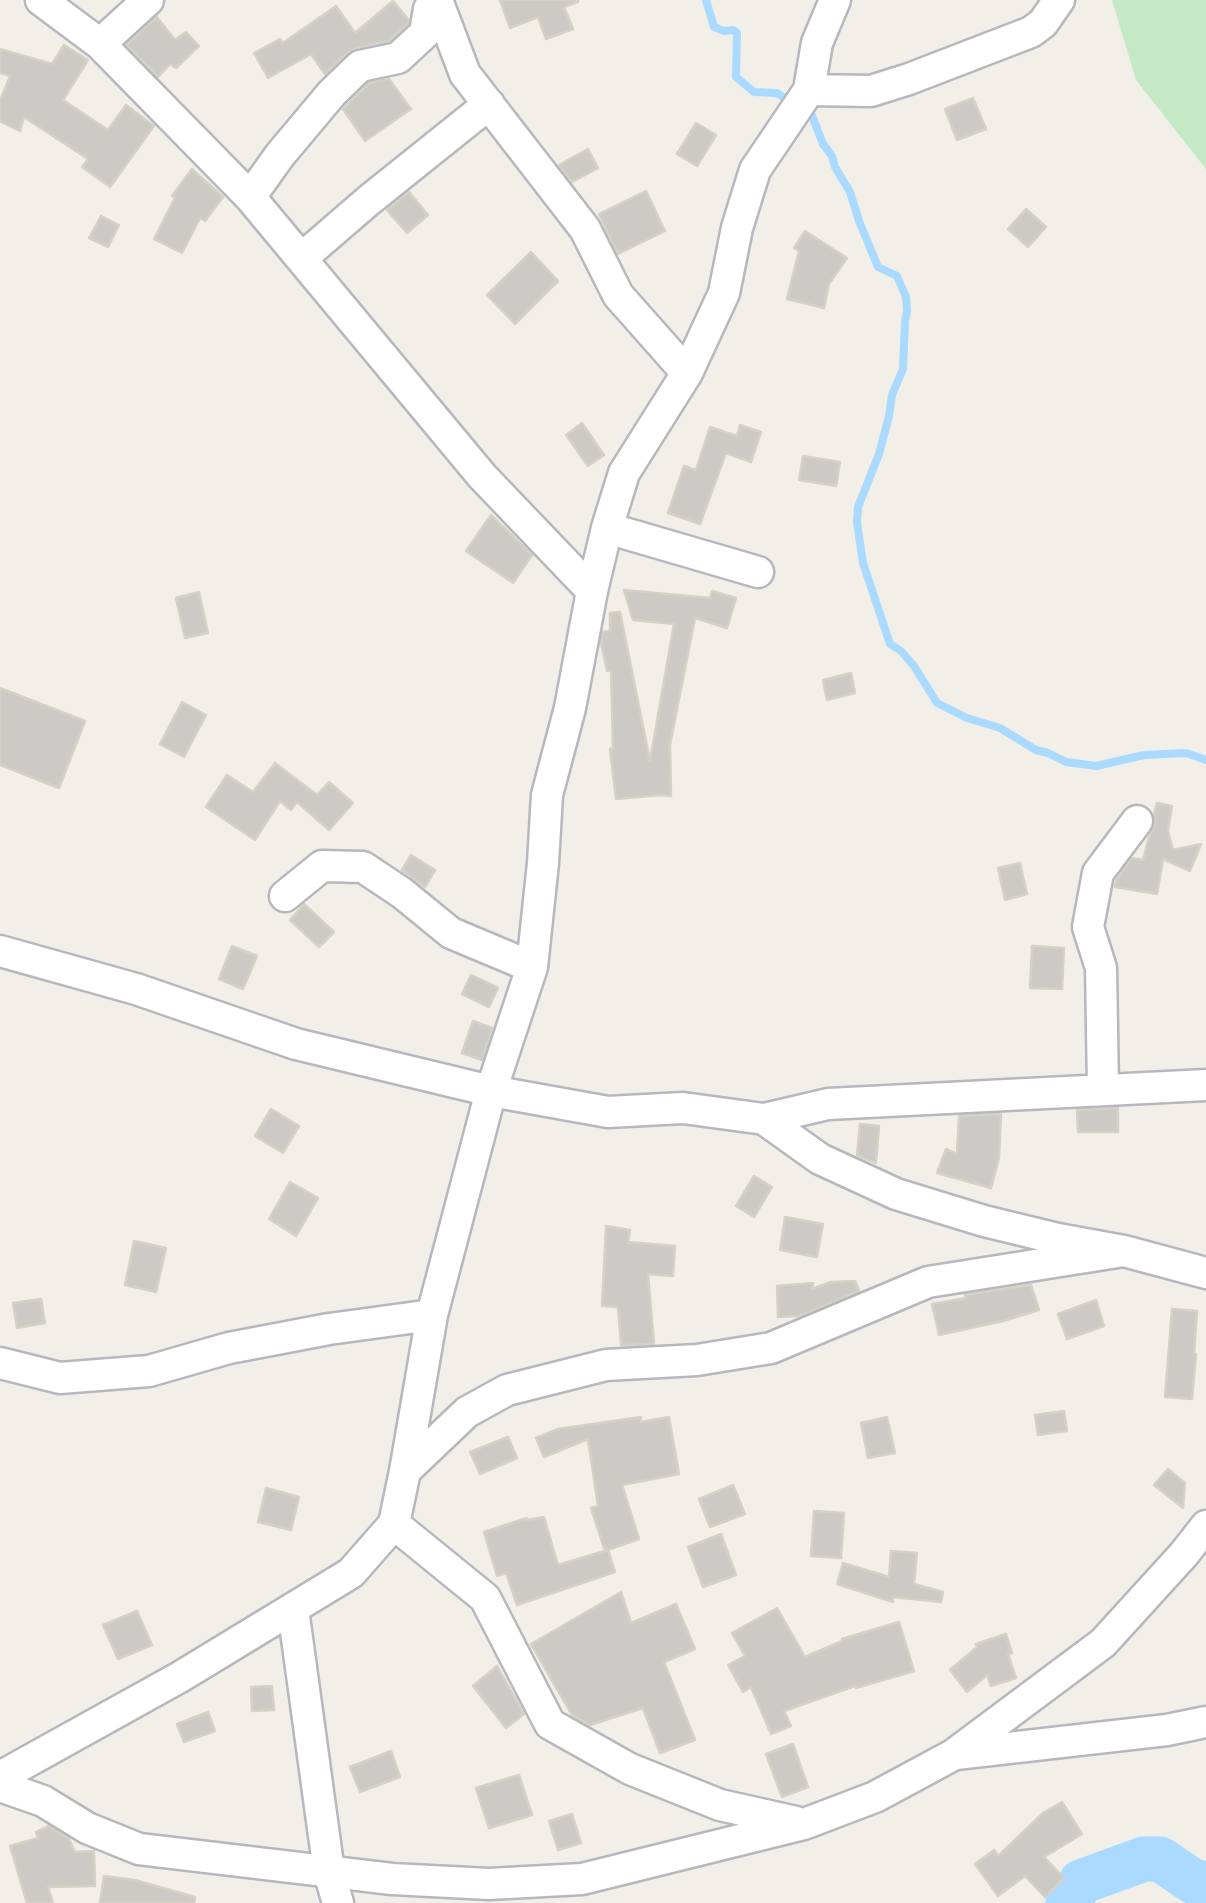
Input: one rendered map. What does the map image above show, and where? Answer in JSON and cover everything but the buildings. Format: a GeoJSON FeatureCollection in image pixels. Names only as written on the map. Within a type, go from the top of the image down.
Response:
{"type":"FeatureCollection","features":[{"type":"Feature","properties":{"kind":"street"},"geometry":{"type":"LineString","coordinates":[[100,44],[148,0]]}},
{"type":"Feature","properties":{"kind":"street"},"geometry":{"type":"LineString","coordinates":[[250,197],[322,106],[360,66],[398,58],[424,33],[435,0]]}},
{"type":"Feature","properties":{"kind":"street"},"geometry":{"type":"LineString","coordinates":[[435,0],[465,74],[584,228],[618,295],[686,373]]}},
{"type":"Feature","properties":{"kind":"street"},"geometry":{"type":"LineString","coordinates":[[0,1777],[180,1677],[351,1573],[394,1524],[432,1315],[490,1091],[532,966],[547,794],[570,708],[607,528],[624,473],[686,373],[724,293],[737,228],[756,170],[810,90],[817,44],[836,0]]}},
{"type":"Feature","properties":{"kind":"street"},"geometry":{"type":"LineString","coordinates":[[810,90],[871,91],[909,79],[1031,32],[1043,24],[1058,0]]}},
{"type":"Feature","properties":{"kind":"street"},"geometry":{"type":"LineString","coordinates":[[43,1],[100,44],[250,197],[482,476],[592,591]]}},
{"type":"Feature","properties":{"kind":"street"},"geometry":{"type":"LineString","coordinates":[[302,258],[489,104]]}},
{"type":"Feature","properties":{"kind":"street"},"geometry":{"type":"LineString","coordinates":[[607,528],[758,572]]}},
{"type":"Feature","properties":{"kind":"street"},"geometry":{"type":"LineString","coordinates":[[1103,1090],[1101,968],[1088,927],[1098,872],[1137,821]]}},
{"type":"Feature","properties":{"kind":"street"},"geometry":{"type":"LineString","coordinates":[[285,896],[322,866],[363,867],[451,933],[532,966]]}},
{"type":"Feature","properties":{"kind":"street"},"geometry":{"type":"LineString","coordinates":[[0,951],[136,989],[296,1044],[490,1091],[608,1112],[684,1108],[764,1119],[828,1104],[1206,1085]]}},
{"type":"Feature","properties":{"kind":"street"},"geometry":{"type":"LineString","coordinates":[[764,1119],[820,1160],[896,1194],[984,1221],[1206,1272]]}},
{"type":"Feature","properties":{"kind":"street"},"geometry":{"type":"LineString","coordinates":[[406,1471],[468,1412],[507,1390],[606,1365],[696,1360],[771,1348],[928,1282],[1124,1251]]}},
{"type":"Feature","properties":{"kind":"street"},"geometry":{"type":"LineString","coordinates":[[0,1363],[60,1378],[149,1371],[228,1348],[432,1315]]}},
{"type":"Feature","properties":{"kind":"street"},"geometry":{"type":"LineString","coordinates":[[394,1524],[484,1598],[550,1724],[630,1769],[702,1798],[804,1824]]}},
{"type":"Feature","properties":{"kind":"street"},"geometry":{"type":"LineString","coordinates":[[0,1786],[42,1801],[87,1828],[139,1849],[392,1879],[489,1884],[582,1879],[804,1824],[875,1797],[953,1755],[1104,1643],[1206,1526]]}},
{"type":"Feature","properties":{"kind":"street"},"geometry":{"type":"LineString","coordinates":[[294,1609],[329,1872],[338,1903]]}},
{"type":"Feature","properties":{"kind":"street"},"geometry":{"type":"LineString","coordinates":[[953,1755],[1206,1722]]}},
{"type":"Feature","properties":{"kind":"green space"},"geometry":{"type":"Polygon","coordinates":[[[1112,0],[1206,0],[1206,169],[1136,80],[1112,0]]]}},
{"type":"Feature","properties":{"kind":"waterway"},"geometry":{"type":"LineString","coordinates":[[706,0],[714,27],[737,33],[736,77],[754,92],[777,93],[790,102]]}},
{"type":"Feature","properties":{"kind":"waterway"},"geometry":{"type":"LineString","coordinates":[[802,109],[811,113],[850,192],[878,267],[897,276],[906,297],[903,369],[892,395],[879,454],[858,507],[857,523],[863,563],[890,644],[914,666],[937,703],[1000,728],[1036,750],[1066,762],[1096,766],[1144,755],[1186,753],[1206,760]]}},
{"type":"Feature","properties":{"kind":"waterway"},"geometry":{"type":"LineString","coordinates":[[1068,1903],[1081,1882],[1144,1859],[1160,1859],[1194,1882],[1206,1883]]}}]}
